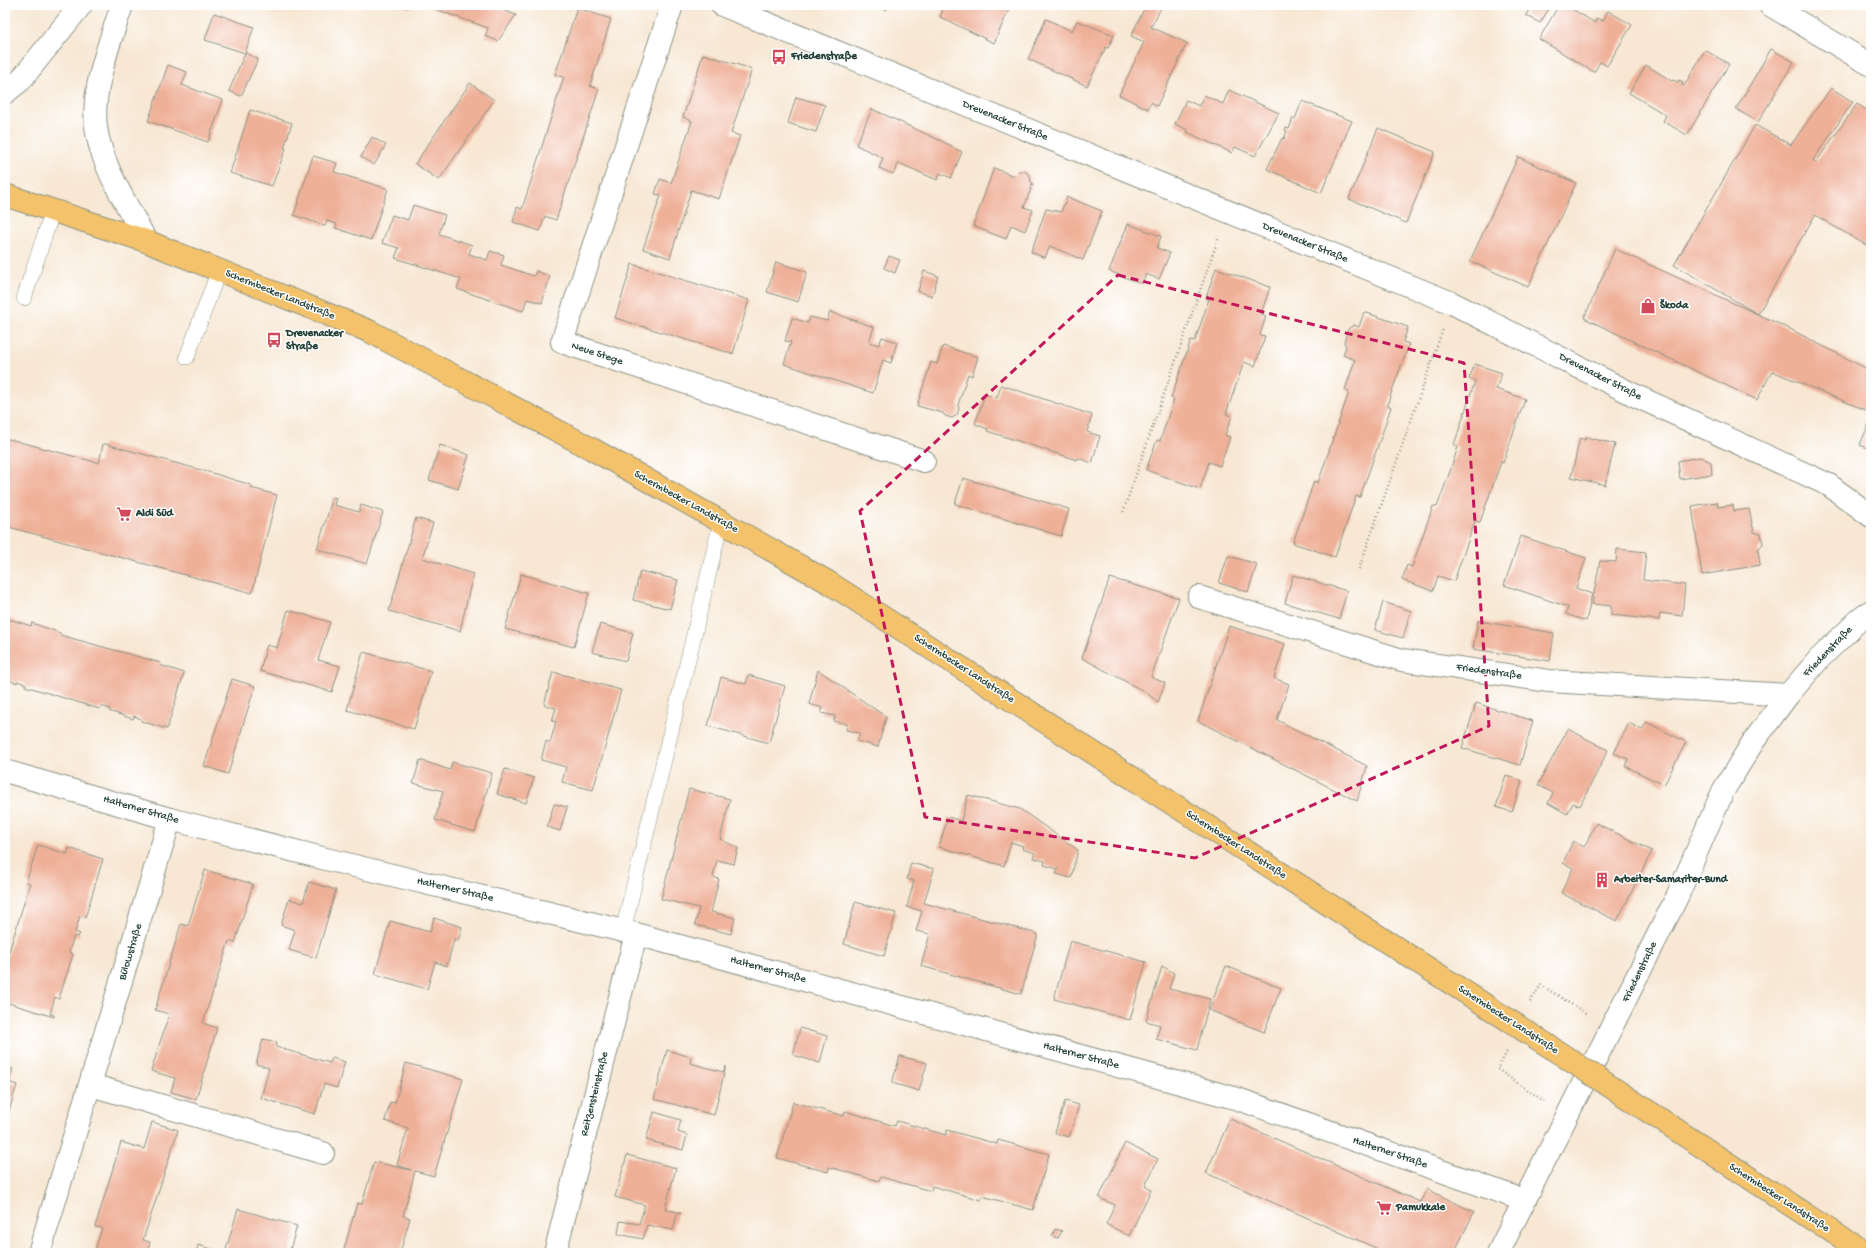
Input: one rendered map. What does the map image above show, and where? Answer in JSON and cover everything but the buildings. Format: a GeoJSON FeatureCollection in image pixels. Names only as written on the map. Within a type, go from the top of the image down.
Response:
{"type":"FeatureCollection","features":[{"type":"Feature","properties":{"kind":"main road","name":"Schermbecker Landstraße"},"geometry":{"type":"LineString","coordinates":[[5,196],[146,240],[368,331],[592,449],[828,582],[1519,1027],[1864,1253]]}},
{"type":"Feature","properties":{"kind":"street"},"geometry":{"type":"LineString","coordinates":[[5,93],[20,81],[81,5]]}},
{"type":"Feature","properties":{"kind":"street"},"geometry":{"type":"LineString","coordinates":[[122,5],[95,100],[96,132],[107,164],[146,240]]}},
{"type":"Feature","properties":{"kind":"street","name":"Neue Stege"},"geometry":{"type":"LineString","coordinates":[[672,5],[562,342],[924,461]]}},
{"type":"Feature","properties":{"kind":"street","name":"Drevenacker Straße"},"geometry":{"type":"LineString","coordinates":[[722,5],[1452,303],[1634,395],[1829,485],[1871,516]]}},
{"type":"Feature","properties":{"kind":"street"},"geometry":{"type":"LineString","coordinates":[[1770,5],[1871,66]]}},
{"type":"Feature","properties":{"kind":"street","name":"Friedenstraße"},"geometry":{"type":"LineString","coordinates":[[1199,597],[1402,660],[1548,681],[1788,695]]}},
{"type":"Feature","properties":{"kind":"street","name":"Friedenstraße"},"geometry":{"type":"LineString","coordinates":[[1498,1253],[1523,1200],[1611,1030],[1677,897],[1723,791],[1753,742],[1788,695],[1819,659],[1859,620],[1871,611]]}},
{"type":"Feature","properties":{"kind":"street","name":"Halterner Straße"},"geometry":{"type":"LineString","coordinates":[[5,771],[170,819],[330,860],[629,932],[1238,1099],[1523,1200]]}},
{"type":"Feature","properties":{"kind":"street","name":"Bülowstraße"},"geometry":{"type":"LineString","coordinates":[[39,1253],[91,1085],[170,819]]}},
{"type":"Feature","properties":{"kind":"street","name":"Reitzensteinstraße"},"geometry":{"type":"LineString","coordinates":[[555,1253],[629,932]]}},
{"type":"Feature","properties":{"kind":"street"},"geometry":{"type":"LineString","coordinates":[[91,1085],[323,1153]]}},
{"type":"Feature","properties":{"kind":"lane"},"geometry":{"type":"LineString","coordinates":[[24,298],[52,210]]}},
{"type":"Feature","properties":{"kind":"lane"},"geometry":{"type":"LineString","coordinates":[[187,358],[220,270]]}},
{"type":"Feature","properties":{"kind":"lane"},"geometry":{"type":"LineString","coordinates":[[629,932],[721,522]]}},
{"type":"Feature","properties":{"kind":"path"},"geometry":{"type":"LineString","coordinates":[[1123,512],[1227,211]]}},
{"type":"Feature","properties":{"kind":"path"},"geometry":{"type":"LineString","coordinates":[[1359,570],[1452,303]]}},
{"type":"Feature","properties":{"kind":"path"},"geometry":{"type":"LineString","coordinates":[[1566,1116],[1497,1070],[1541,985],[1611,1030]]}},
{"type":"Feature","properties":{"kind":"highlighted area"},"geometry":{"type":"Polygon","coordinates":[[[1118,275],[1464,363],[1489,726],[1195,858],[925,817],[860,511],[1118,275]]]}},
{"type":"Feature","properties":{"kind":"place","name":"Friedenstraße"},"geometry":{"type":"Point","coordinates":[779,57]}},
{"type":"Feature","properties":{"kind":"place","name":"Škoda"},"geometry":{"type":"Point","coordinates":[1648,306]}},
{"type":"Feature","properties":{"kind":"place","name":"Drevenacker Straße"},"geometry":{"type":"Point","coordinates":[274,340]}},
{"type":"Feature","properties":{"kind":"place","name":"Aldi Süd"},"geometry":{"type":"Point","coordinates":[124,514]}},
{"type":"Feature","properties":{"kind":"place","name":"Arbeiter-Samariter-Bund"},"geometry":{"type":"Point","coordinates":[1602,880]}},
{"type":"Feature","properties":{"kind":"place","name":"Pamukkale"},"geometry":{"type":"Point","coordinates":[1384,1208]}}]}
